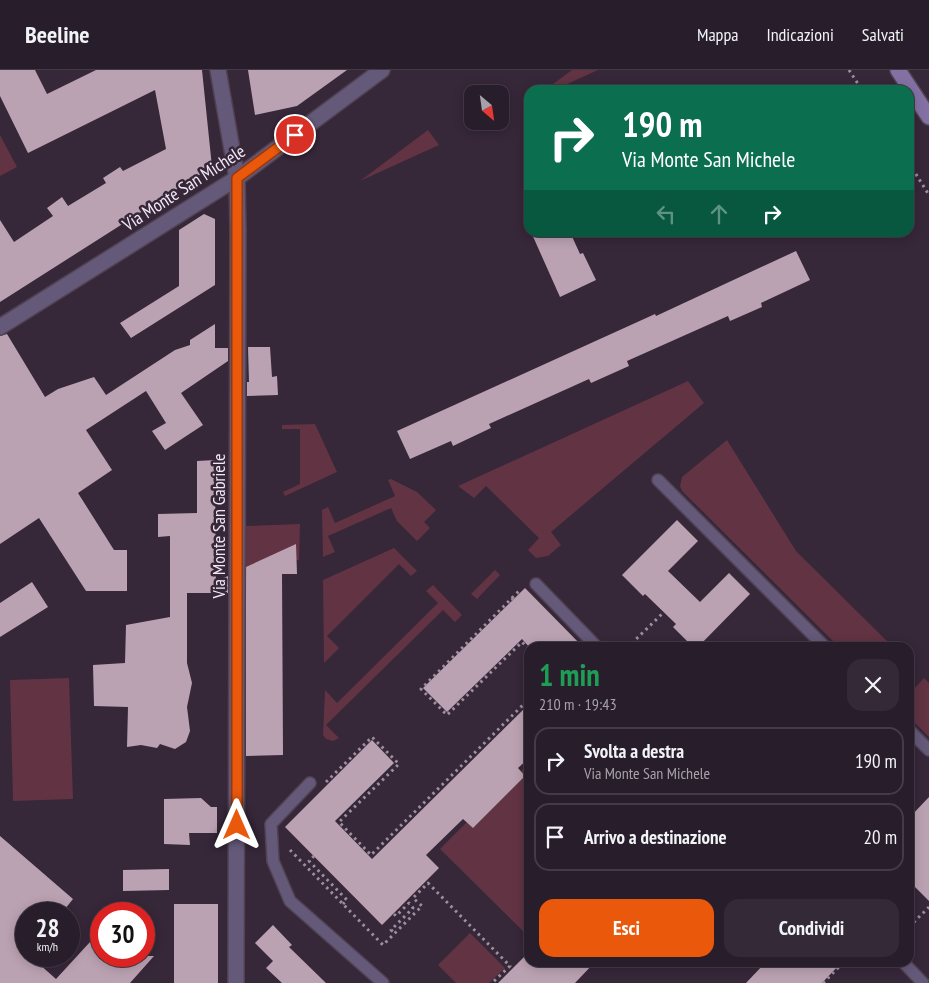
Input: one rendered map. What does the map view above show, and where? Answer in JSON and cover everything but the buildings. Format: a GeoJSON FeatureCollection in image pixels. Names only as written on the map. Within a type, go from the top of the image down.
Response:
{"type":"FeatureCollection","features":[{"type":"Feature","properties":{"kind":"street","name":"Via Monte San Gabriele"},"geometry":{"type":"LineString","coordinates":[[218,70],[237,178],[236,983]]}},
{"type":"Feature","properties":{"kind":"street","name":"Via Monte San Michele"},"geometry":{"type":"LineString","coordinates":[[0,327],[237,178],[382,70]]}},
{"type":"Feature","properties":{"kind":"street"},"geometry":{"type":"LineString","coordinates":[[898,70],[908,85]]}},
{"type":"Feature","properties":{"kind":"street"},"geometry":{"type":"LineString","coordinates":[[914,94],[929,117]]}},
{"type":"Feature","properties":{"kind":"lane"},"geometry":{"type":"LineString","coordinates":[[658,480],[820,642]]}},
{"type":"Feature","properties":{"kind":"lane"},"geometry":{"type":"LineString","coordinates":[[536,584],[592,642]]}},
{"type":"Feature","properties":{"kind":"lane"},"geometry":{"type":"LineString","coordinates":[[914,735],[929,750]]}},
{"type":"Feature","properties":{"kind":"lane"},"geometry":{"type":"LineString","coordinates":[[310,783],[271,824],[273,861],[290,900],[383,983]]}},
{"type":"Feature","properties":{"kind":"lane"},"geometry":{"type":"LineString","coordinates":[[908,967],[923,983]]}},
{"type":"Feature","properties":{"kind":"path"},"geometry":{"type":"LineString","coordinates":[[849,70],[859,85]]}},
{"type":"Feature","properties":{"kind":"path"},"geometry":{"type":"LineString","coordinates":[[914,171],[929,195]]}},
{"type":"Feature","properties":{"kind":"path"},"geometry":{"type":"LineString","coordinates":[[522,588],[421,688],[447,715],[522,642],[524,644]]}},
{"type":"Feature","properties":{"kind":"path"},"geometry":{"type":"LineString","coordinates":[[633,642],[664,612]]}},
{"type":"Feature","properties":{"kind":"path"},"geometry":{"type":"LineString","coordinates":[[342,766],[372,737],[399,764],[339,822],[372,855],[524,704]]}},
{"type":"Feature","properties":{"kind":"path"},"geometry":{"type":"LineString","coordinates":[[286,846],[383,945],[422,906],[413,898],[428,883],[473,925],[510,966],[492,983]]}},
{"type":"Feature","properties":{"kind":"path"},"geometry":{"type":"LineString","coordinates":[[314,856],[309,862],[347,900],[343,904]]}},
{"type":"Feature","properties":{"kind":"path"},"geometry":{"type":"LineString","coordinates":[[394,914],[396,916],[409,903],[413,908],[391,930],[395,933]]}},
{"type":"Feature","properties":{"kind":"path"},"geometry":{"type":"LineString","coordinates":[[914,922],[929,907]]}},
{"type":"Feature","properties":{"kind":"path"},"geometry":{"type":"LineString","coordinates":[[823,983],[839,967]]}},
{"type":"Feature","properties":{"kind":"shaded area"},"geometry":{"type":"Polygon","coordinates":[[[572,70],[598,70],[565,85],[552,85],[572,70]]]}},
{"type":"Feature","properties":{"kind":"shaded area"},"geometry":{"type":"Polygon","coordinates":[[[428,130],[439,145],[360,181],[428,130]]]}},
{"type":"Feature","properties":{"kind":"shaded area"},"geometry":{"type":"Polygon","coordinates":[[[0,135],[17,167],[0,176],[0,135]]]}},
{"type":"Feature","properties":{"kind":"shaded area"},"geometry":{"type":"Polygon","coordinates":[[[688,381],[704,403],[551,532],[561,545],[548,556],[536,558],[528,550],[539,538],[486,486],[474,498],[458,486],[688,381]]]}},
{"type":"Feature","properties":{"kind":"shaded area"},"geometry":{"type":"Polygon","coordinates":[[[315,424],[337,472],[285,496],[283,492],[300,484],[300,429],[282,429],[282,425],[315,424]]]}},
{"type":"Feature","properties":{"kind":"shaded area"},"geometry":{"type":"Polygon","coordinates":[[[727,440],[796,551],[888,642],[834,642],[682,491],[680,486],[682,477],[727,440]]]}},
{"type":"Feature","properties":{"kind":"shaded area"},"geometry":{"type":"Polygon","coordinates":[[[391,479],[417,492],[436,510],[424,522],[430,528],[417,541],[397,521],[391,508],[328,536],[335,552],[323,557],[322,510],[328,507],[335,523],[395,496],[388,480],[391,479]]]}},
{"type":"Feature","properties":{"kind":"shaded area"},"geometry":{"type":"Polygon","coordinates":[[[300,524],[299,560],[246,567],[246,526],[300,524]]]}},
{"type":"Feature","properties":{"kind":"shaded area"},"geometry":{"type":"Polygon","coordinates":[[[394,548],[417,571],[411,576],[399,564],[327,636],[339,648],[324,663],[323,580],[394,548]]]}},
{"type":"Feature","properties":{"kind":"shaded area"},"geometry":{"type":"Polygon","coordinates":[[[495,570],[500,575],[477,599],[471,594],[495,570]]]}},
{"type":"Feature","properties":{"kind":"shaded area"},"geometry":{"type":"Polygon","coordinates":[[[433,585],[462,615],[455,622],[443,610],[326,725],[339,738],[333,741],[326,739],[323,735],[325,690],[337,703],[438,603],[426,591],[433,585]]]}},
{"type":"Feature","properties":{"kind":"shaded area"},"geometry":{"type":"Polygon","coordinates":[[[69,678],[73,799],[13,801],[10,680],[69,678]]]}},
{"type":"Feature","properties":{"kind":"shaded area"},"geometry":{"type":"Polygon","coordinates":[[[924,678],[929,683],[929,737],[914,722],[914,689],[924,678]]]}},
{"type":"Feature","properties":{"kind":"shaded area"},"geometry":{"type":"Polygon","coordinates":[[[524,777],[524,932],[440,849],[467,822],[473,828],[524,777]]]}},
{"type":"Feature","properties":{"kind":"shaded area"},"geometry":{"type":"Polygon","coordinates":[[[470,933],[505,968],[489,983],[456,983],[438,965],[470,933]]]}},
{"type":"Feature","properties":{"kind":"route"},"geometry":{"type":"LineString","coordinates":[[237,825],[237,178],[295,135]]}}]}
